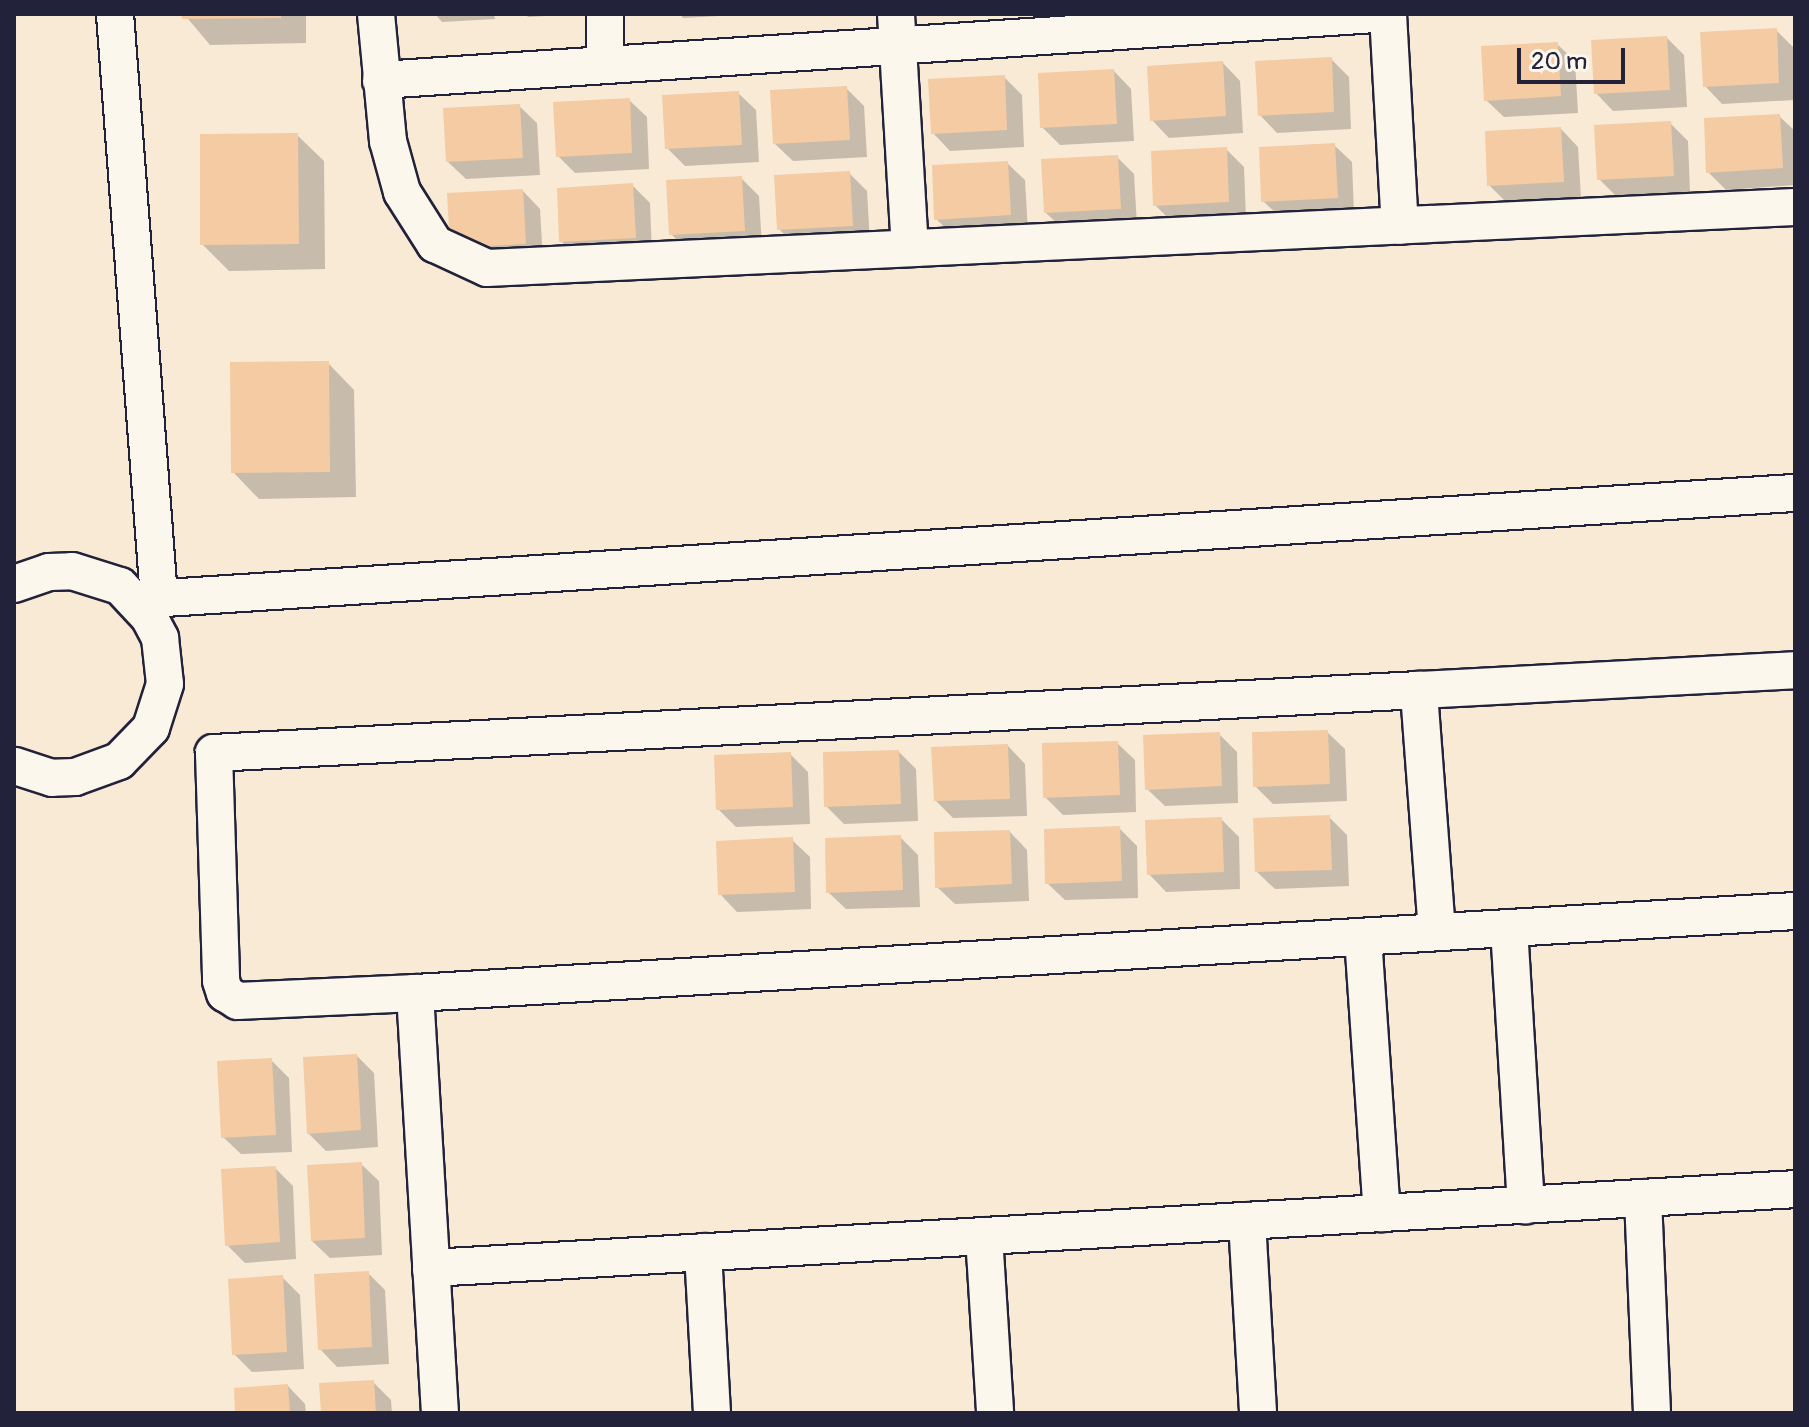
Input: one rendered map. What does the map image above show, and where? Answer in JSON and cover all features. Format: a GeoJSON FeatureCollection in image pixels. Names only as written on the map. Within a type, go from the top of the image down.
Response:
{"type":"FeatureCollection","features":[{"type":"Feature","properties":{"kind":"street"},"geometry":{"type":"LineString","coordinates":[[14,766],[52,778],[98,771],[119,761],[151,728],[160,707],[165,660],[146,599],[115,14]]}},
{"type":"Feature","properties":{"kind":"street"},"geometry":{"type":"LineString","coordinates":[[376,14],[388,141],[402,192],[435,244],[487,268],[1795,207]]}},
{"type":"Feature","properties":{"kind":"street"},"geometry":{"type":"LineString","coordinates":[[605,14],[605,65]]}},
{"type":"Feature","properties":{"kind":"street"},"geometry":{"type":"LineString","coordinates":[[381,80],[605,65],[896,30],[1374,14]]}},
{"type":"Feature","properties":{"kind":"street"},"geometry":{"type":"LineString","coordinates":[[1388,14],[1400,226]]}},
{"type":"Feature","properties":{"kind":"street"},"geometry":{"type":"LineString","coordinates":[[896,30],[910,248]]}},
{"type":"Feature","properties":{"kind":"street"},"geometry":{"type":"LineString","coordinates":[[14,584],[49,572],[72,571],[120,586],[146,599],[1795,493]]}},
{"type":"Feature","properties":{"kind":"street"},"geometry":{"type":"LineString","coordinates":[[1795,670],[214,753],[225,993],[238,1001],[1795,911]]}},
{"type":"Feature","properties":{"kind":"street"},"geometry":{"type":"LineString","coordinates":[[1419,690],[1437,932]]}},
{"type":"Feature","properties":{"kind":"street"},"geometry":{"type":"LineString","coordinates":[[1509,928],[1526,1205]]}},
{"type":"Feature","properties":{"kind":"street"},"geometry":{"type":"LineString","coordinates":[[1363,937],[1382,1213]]}},
{"type":"Feature","properties":{"kind":"street"},"geometry":{"type":"LineString","coordinates":[[415,993],[440,1413]]}},
{"type":"Feature","properties":{"kind":"street"},"geometry":{"type":"LineString","coordinates":[[431,1268],[1795,1189]]}},
{"type":"Feature","properties":{"kind":"street"},"geometry":{"type":"LineString","coordinates":[[1643,1198],[1652,1413]]}},
{"type":"Feature","properties":{"kind":"street"},"geometry":{"type":"LineString","coordinates":[[1247,1221],[1258,1413]]}},
{"type":"Feature","properties":{"kind":"street"},"geometry":{"type":"LineString","coordinates":[[984,1236],[995,1413]]}},
{"type":"Feature","properties":{"kind":"street"},"geometry":{"type":"LineString","coordinates":[[703,1252],[712,1413]]}},
{"type":"Feature","properties":{"kind":"building"},"geometry":{"type":"Polygon","coordinates":[[[181,14],[281,14],[281,18],[182,19],[181,14]]]}},
{"type":"Feature","properties":{"kind":"building"},"geometry":{"type":"Polygon","coordinates":[[[1777,28],[1779,83],[1703,87],[1700,32],[1777,28]]]}},
{"type":"Feature","properties":{"kind":"building"},"geometry":{"type":"Polygon","coordinates":[[[1667,36],[1670,90],[1594,94],[1591,40],[1667,36]]]}},
{"type":"Feature","properties":{"kind":"building"},"geometry":{"type":"Polygon","coordinates":[[[1558,42],[1561,96],[1484,101],[1481,46],[1558,42]]]}},
{"type":"Feature","properties":{"kind":"building"},"geometry":{"type":"Polygon","coordinates":[[[1332,57],[1334,112],[1258,116],[1255,61],[1332,57]]]}},
{"type":"Feature","properties":{"kind":"building"},"geometry":{"type":"Polygon","coordinates":[[[1223,61],[1226,116],[1150,121],[1147,66],[1223,61]]]}},
{"type":"Feature","properties":{"kind":"building"},"geometry":{"type":"Polygon","coordinates":[[[1114,69],[1117,124],[1040,128],[1038,73],[1114,69]]]}},
{"type":"Feature","properties":{"kind":"building"},"geometry":{"type":"Polygon","coordinates":[[[1005,75],[1007,130],[931,134],[928,79],[1005,75]]]}},
{"type":"Feature","properties":{"kind":"building"},"geometry":{"type":"Polygon","coordinates":[[[847,86],[850,140],[773,144],[770,90],[847,86]]]}},
{"type":"Feature","properties":{"kind":"building"},"geometry":{"type":"Polygon","coordinates":[[[739,91],[742,145],[665,149],[662,95],[739,91]]]}},
{"type":"Feature","properties":{"kind":"building"},"geometry":{"type":"Polygon","coordinates":[[[630,98],[632,153],[556,157],[553,102],[630,98]]]}},
{"type":"Feature","properties":{"kind":"building"},"geometry":{"type":"Polygon","coordinates":[[[520,104],[523,158],[446,162],[443,108],[520,104]]]}},
{"type":"Feature","properties":{"kind":"building"},"geometry":{"type":"Polygon","coordinates":[[[1780,114],[1783,168],[1706,173],[1704,118],[1780,114]]]}},
{"type":"Feature","properties":{"kind":"building"},"geometry":{"type":"Polygon","coordinates":[[[1671,121],[1674,176],[1597,180],[1594,125],[1671,121]]]}},
{"type":"Feature","properties":{"kind":"building"},"geometry":{"type":"Polygon","coordinates":[[[1561,127],[1564,182],[1487,186],[1485,131],[1561,127]]]}},
{"type":"Feature","properties":{"kind":"building"},"geometry":{"type":"Polygon","coordinates":[[[298,133],[299,244],[200,245],[200,134],[298,133]]]}},
{"type":"Feature","properties":{"kind":"building"},"geometry":{"type":"Polygon","coordinates":[[[1335,143],[1338,198],[1261,202],[1259,147],[1335,143]]]}},
{"type":"Feature","properties":{"kind":"building"},"geometry":{"type":"Polygon","coordinates":[[[1227,147],[1229,202],[1153,206],[1151,151],[1227,147]]]}},
{"type":"Feature","properties":{"kind":"building"},"geometry":{"type":"Polygon","coordinates":[[[1118,155],[1121,209],[1044,213],[1041,159],[1118,155]]]}},
{"type":"Feature","properties":{"kind":"building"},"geometry":{"type":"Polygon","coordinates":[[[1008,161],[1011,215],[934,220],[932,165],[1008,161]]]}},
{"type":"Feature","properties":{"kind":"building"},"geometry":{"type":"Polygon","coordinates":[[[850,171],[853,226],[777,230],[774,175],[850,171]]]}},
{"type":"Feature","properties":{"kind":"building"},"geometry":{"type":"Polygon","coordinates":[[[742,176],[745,231],[669,235],[666,180],[742,176]]]}},
{"type":"Feature","properties":{"kind":"building"},"geometry":{"type":"Polygon","coordinates":[[[633,183],[636,238],[559,242],[557,188],[633,183]]]}},
{"type":"Feature","properties":{"kind":"building"},"geometry":{"type":"Polygon","coordinates":[[[523,189],[526,244],[450,248],[447,193],[523,189]]]}},
{"type":"Feature","properties":{"kind":"building"},"geometry":{"type":"Polygon","coordinates":[[[329,361],[330,472],[231,473],[230,362],[329,361]]]}},
{"type":"Feature","properties":{"kind":"building"},"geometry":{"type":"Polygon","coordinates":[[[1328,730],[1330,784],[1253,787],[1252,732],[1328,730]]]}},
{"type":"Feature","properties":{"kind":"building"},"geometry":{"type":"Polygon","coordinates":[[[1220,732],[1222,786],[1145,790],[1143,735],[1220,732]]]}},
{"type":"Feature","properties":{"kind":"building"},"geometry":{"type":"Polygon","coordinates":[[[1118,741],[1120,795],[1043,798],[1042,743],[1118,741]]]}},
{"type":"Feature","properties":{"kind":"building"},"geometry":{"type":"Polygon","coordinates":[[[1008,744],[1010,799],[934,801],[931,747],[1008,744]]]}},
{"type":"Feature","properties":{"kind":"building"},"geometry":{"type":"Polygon","coordinates":[[[899,750],[901,804],[824,807],[823,752],[899,750]]]}},
{"type":"Feature","properties":{"kind":"building"},"geometry":{"type":"Polygon","coordinates":[[[791,752],[793,807],[716,810],[714,755],[791,752]]]}},
{"type":"Feature","properties":{"kind":"building"},"geometry":{"type":"Polygon","coordinates":[[[1330,815],[1332,870],[1255,872],[1253,818],[1330,815]]]}},
{"type":"Feature","properties":{"kind":"building"},"geometry":{"type":"Polygon","coordinates":[[[1222,817],[1224,872],[1147,875],[1145,820],[1222,817]]]}},
{"type":"Feature","properties":{"kind":"building"},"geometry":{"type":"Polygon","coordinates":[[[1120,826],[1122,881],[1045,884],[1044,829],[1120,826]]]}},
{"type":"Feature","properties":{"kind":"building"},"geometry":{"type":"Polygon","coordinates":[[[1010,830],[1012,884],[935,888],[934,832],[1010,830]]]}},
{"type":"Feature","properties":{"kind":"building"},"geometry":{"type":"Polygon","coordinates":[[[901,835],[903,890],[826,893],[825,838],[901,835]]]}},
{"type":"Feature","properties":{"kind":"building"},"geometry":{"type":"Polygon","coordinates":[[[793,837],[795,892],[718,895],[716,841],[793,837]]]}},
{"type":"Feature","properties":{"kind":"building"},"geometry":{"type":"Polygon","coordinates":[[[357,1054],[361,1130],[307,1134],[303,1057],[357,1054]]]}},
{"type":"Feature","properties":{"kind":"building"},"geometry":{"type":"Polygon","coordinates":[[[272,1058],[276,1135],[221,1138],[217,1061],[272,1058]]]}},
{"type":"Feature","properties":{"kind":"building"},"geometry":{"type":"Polygon","coordinates":[[[362,1162],[365,1238],[311,1241],[307,1165],[362,1162]]]}},
{"type":"Feature","properties":{"kind":"building"},"geometry":{"type":"Polygon","coordinates":[[[276,1166],[280,1242],[225,1246],[221,1169],[276,1166]]]}},
{"type":"Feature","properties":{"kind":"building"},"geometry":{"type":"Polygon","coordinates":[[[369,1271],[372,1347],[318,1350],[314,1274],[369,1271]]]}},
{"type":"Feature","properties":{"kind":"building"},"geometry":{"type":"Polygon","coordinates":[[[283,1275],[287,1352],[232,1355],[228,1279],[283,1275]]]}},
{"type":"Feature","properties":{"kind":"building"},"geometry":{"type":"Polygon","coordinates":[[[374,1380],[376,1413],[321,1413],[319,1383],[374,1380]]]}},
{"type":"Feature","properties":{"kind":"building"},"geometry":{"type":"Polygon","coordinates":[[[288,1384],[290,1413],[235,1413],[234,1388],[288,1384]]]}}]}
